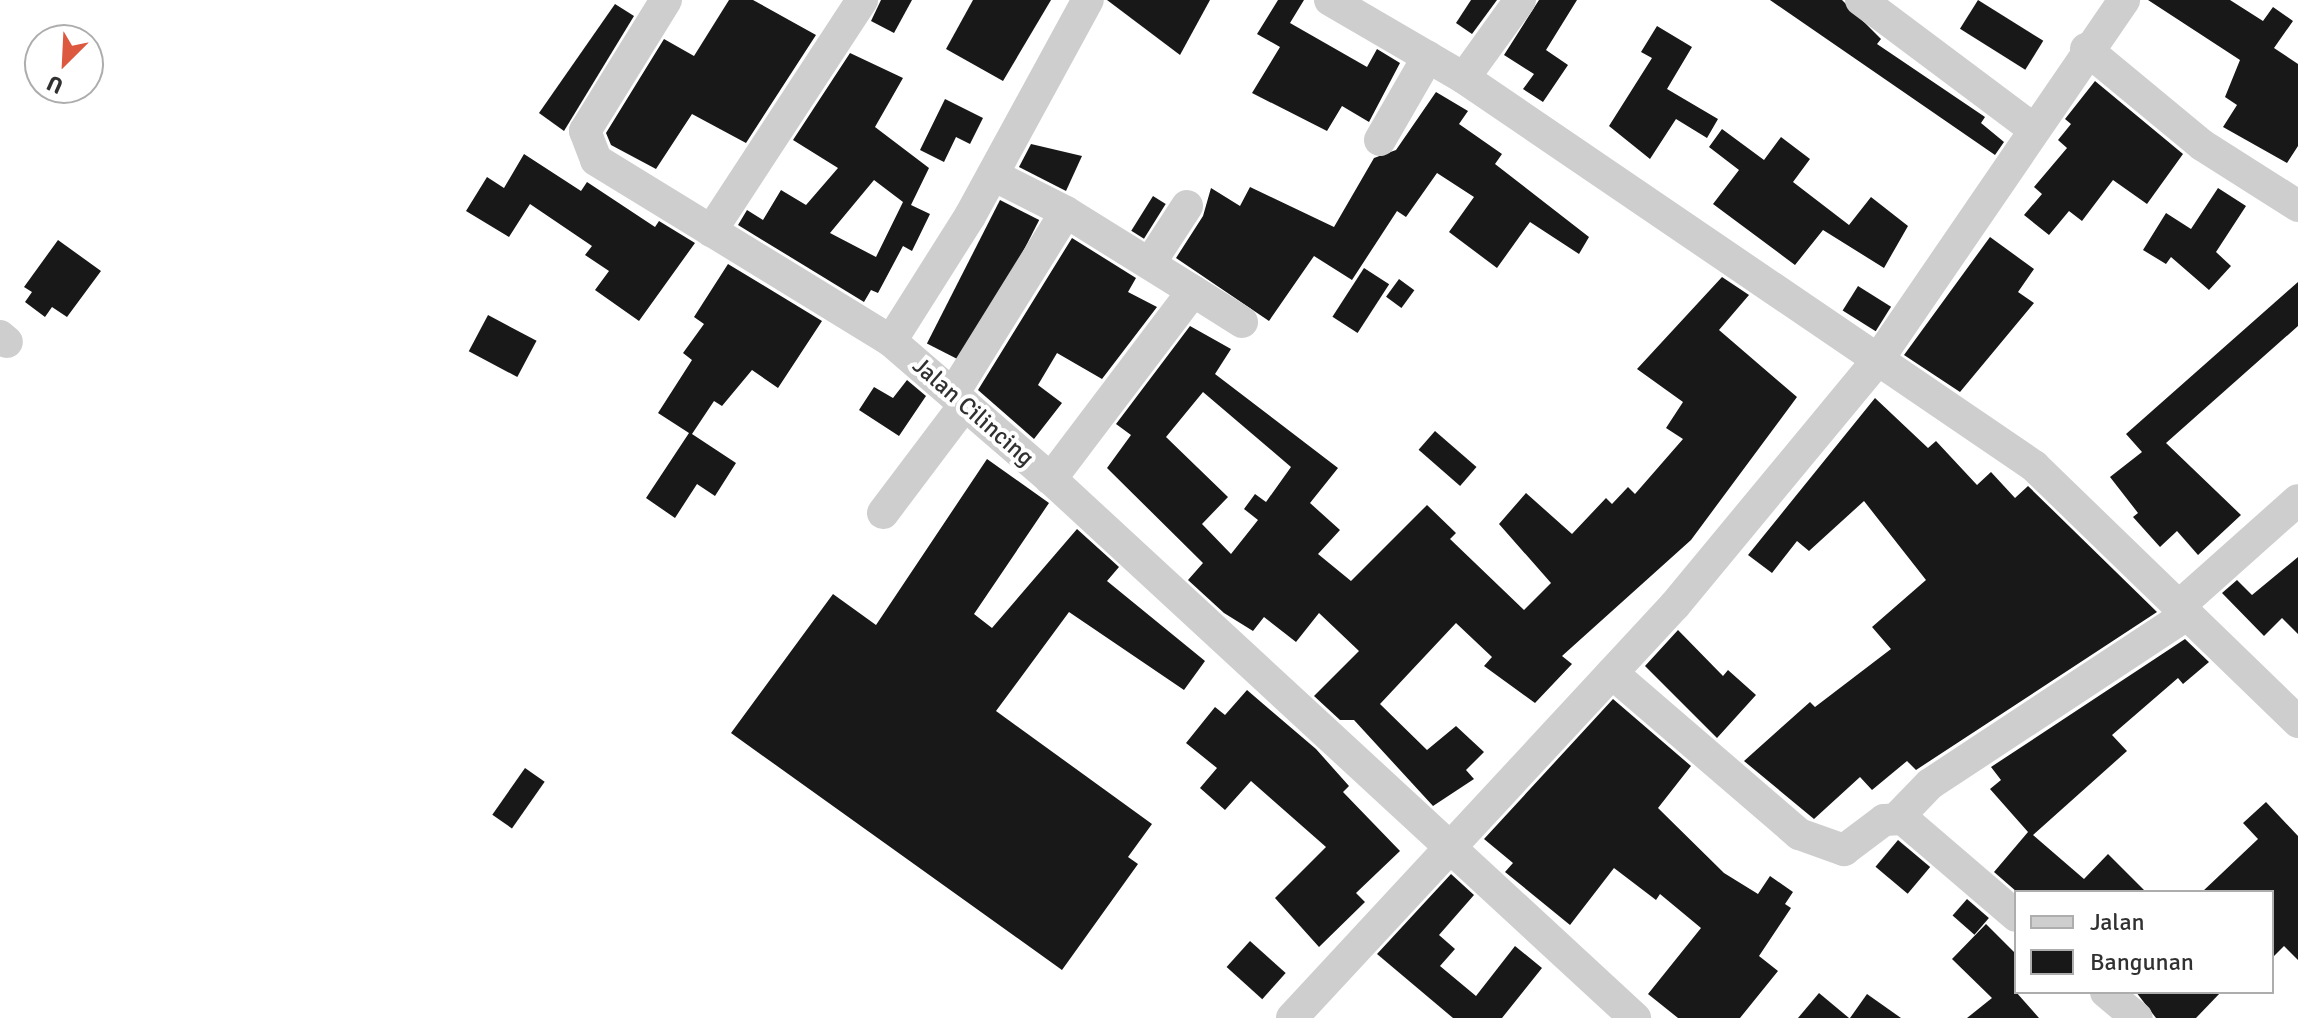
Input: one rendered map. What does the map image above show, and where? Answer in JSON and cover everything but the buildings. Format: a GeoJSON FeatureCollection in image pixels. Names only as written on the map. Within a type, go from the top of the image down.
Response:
{"type":"FeatureCollection","features":[{"type":"Feature","properties":{"kind":"street","name":"Jalan Cilincing"},"geometry":{"type":"LineString","coordinates":[[666,0],[585,131],[585,145],[596,160],[891,341],[1051,479],[1443,847],[1635,1018]]}},
{"type":"Feature","properties":{"kind":"street"},"geometry":{"type":"LineString","coordinates":[[711,231],[862,0]]}},
{"type":"Feature","properties":{"kind":"street"},"geometry":{"type":"LineString","coordinates":[[891,341],[993,175],[1088,0]]}},
{"type":"Feature","properties":{"kind":"street"},"geometry":{"type":"LineString","coordinates":[[1330,0],[1464,78],[2034,466],[2298,722]]}},
{"type":"Feature","properties":{"kind":"street"},"geometry":{"type":"LineString","coordinates":[[1464,78],[1520,0]]}},
{"type":"Feature","properties":{"kind":"street"},"geometry":{"type":"LineString","coordinates":[[1861,0],[2031,127]]}},
{"type":"Feature","properties":{"kind":"street"},"geometry":{"type":"LineString","coordinates":[[1292,1018],[1443,847],[1612,673],[1879,358],[2031,127],[2124,0]]}},
{"type":"Feature","properties":{"kind":"street"},"geometry":{"type":"LineString","coordinates":[[2086,49],[2202,145],[2298,206]]}},
{"type":"Feature","properties":{"kind":"street"},"geometry":{"type":"LineString","coordinates":[[1380,140],[1428,57]]}},
{"type":"Feature","properties":{"kind":"street"},"geometry":{"type":"LineString","coordinates":[[993,175],[1066,212],[1242,322]]}},
{"type":"Feature","properties":{"kind":"street"},"geometry":{"type":"LineString","coordinates":[[1150,263],[1187,206]]}},
{"type":"Feature","properties":{"kind":"street"},"geometry":{"type":"LineString","coordinates":[[883,513],[959,399],[1066,212]]}},
{"type":"Feature","properties":{"kind":"street"},"geometry":{"type":"LineString","coordinates":[[1051,479],[1193,291]]}},
{"type":"Feature","properties":{"kind":"street"},"geometry":{"type":"LineString","coordinates":[[1612,673],[1818,844],[1844,850],[1898,817],[1930,784],[2183,610],[2298,500]]}},
{"type":"Feature","properties":{"kind":"street"},"geometry":{"type":"LineString","coordinates":[[1898,817],[2014,914]]}},
{"type":"Feature","properties":{"kind":"street"},"geometry":{"type":"LineString","coordinates":[[2108,994],[2137,1018]]}}]}
